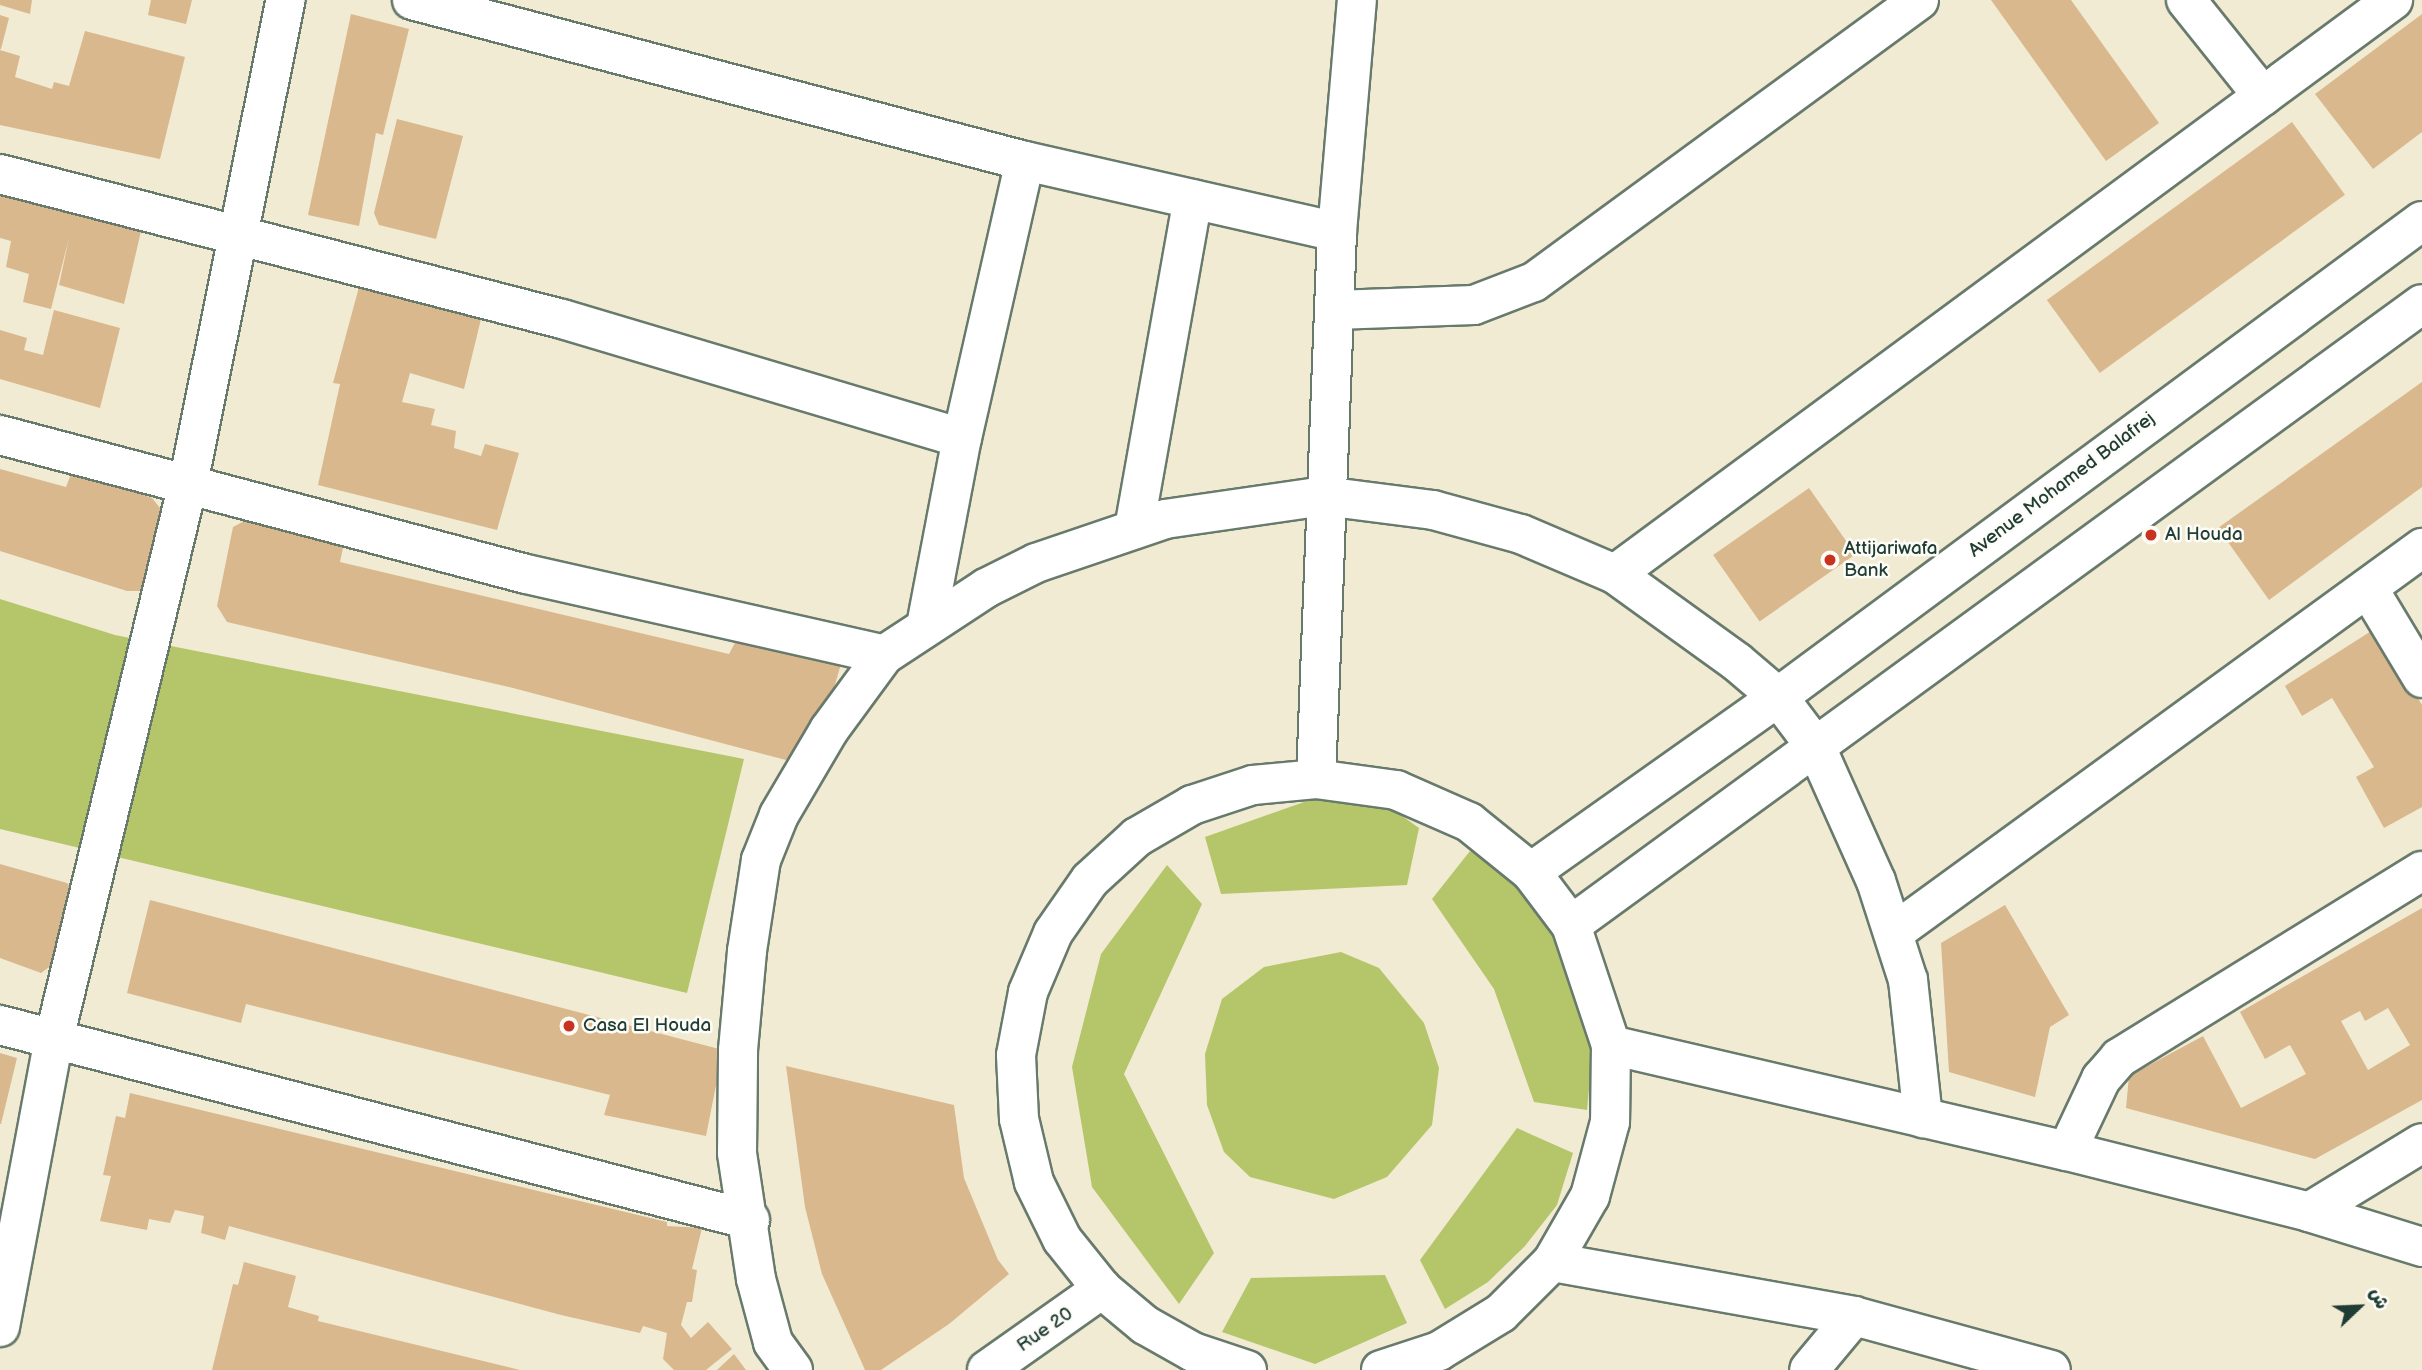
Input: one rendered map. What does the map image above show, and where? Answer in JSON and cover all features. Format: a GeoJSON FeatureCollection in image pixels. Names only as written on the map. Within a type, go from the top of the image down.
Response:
{"type":"FeatureCollection","features":[{"type":"Feature","properties":{"kind":"street"},"geometry":{"type":"LineString","coordinates":[[0,1327],[54,1039],[188,484],[286,0]]}},
{"type":"Feature","properties":{"kind":"street"},"geometry":{"type":"LineString","coordinates":[[412,0],[1025,161],[1337,232]]}},
{"type":"Feature","properties":{"kind":"street"},"geometry":{"type":"LineString","coordinates":[[1316,779],[1324,496],[1337,232],[1357,0]]}},
{"type":"Feature","properties":{"kind":"street"},"geometry":{"type":"LineString","coordinates":[[1335,310],[1474,305],[1534,282],[1919,0]]}},
{"type":"Feature","properties":{"kind":"street"},"geometry":{"type":"LineString","coordinates":[[2186,0],[2263,96]]}},
{"type":"Feature","properties":{"kind":"street"},"geometry":{"type":"LineString","coordinates":[[1615,574],[2393,0]]}},
{"type":"Feature","properties":{"kind":"street"},"geometry":{"type":"LineString","coordinates":[[926,626],[962,439],[1025,161]]}},
{"type":"Feature","properties":{"kind":"street"},"geometry":{"type":"LineString","coordinates":[[0,174],[562,319],[962,439]]}},
{"type":"Feature","properties":{"kind":"street"},"geometry":{"type":"LineString","coordinates":[[1134,529],[1193,199]]}},
{"type":"Feature","properties":{"kind":"street","name":"Avenue Mohamed Balafrej"},"geometry":{"type":"LineString","coordinates":[[1531,872],[1778,697],[2422,221]]}},
{"type":"Feature","properties":{"kind":"street"},"geometry":{"type":"LineString","coordinates":[[1571,925],[2418,316]]}},
{"type":"Feature","properties":{"kind":"street"},"geometry":{"type":"LineString","coordinates":[[0,435],[526,573],[884,655]]}},
{"type":"Feature","properties":{"kind":"street"},"geometry":{"type":"LineString","coordinates":[[793,1370],[773,1342],[756,1279],[750,1220],[737,1153],[738,1050],[761,860],[803,771],[884,655],[986,588],[1036,563],[1134,529],[1220,509],[1324,496],[1395,502],[1521,534],[1615,574],[1694,629],[1778,697],[1816,747],[1896,930],[1908,980],[1923,1118]]}},
{"type":"Feature","properties":{"kind":"street"},"geometry":{"type":"LineString","coordinates":[[1896,930],[2176,723],[2422,548]]}},
{"type":"Feature","properties":{"kind":"street"},"geometry":{"type":"LineString","coordinates":[[2368,588],[2422,678]]}},
{"type":"Feature","properties":{"kind":"street"},"geometry":{"type":"LineString","coordinates":[[1247,1370],[1193,1352],[1145,1325],[1102,1289],[1062,1239],[1034,1182],[1018,1119],[1016,1055],[1028,992],[1053,933],[1090,880],[1136,837],[1181,811],[1252,785],[1316,779],[1408,796],[1469,822],[1531,872],[1571,925],[1611,1045],[1610,1122],[1594,1183],[1552,1262],[1501,1313],[1439,1351],[1381,1370]]}},
{"type":"Feature","properties":{"kind":"street"},"geometry":{"type":"LineString","coordinates":[[2067,1151],[2101,1079],[2119,1058],[2422,871]]}},
{"type":"Feature","properties":{"kind":"street"},"geometry":{"type":"LineString","coordinates":[[0,1025],[750,1220]]}},
{"type":"Feature","properties":{"kind":"street"},"geometry":{"type":"LineString","coordinates":[[1611,1045],[2067,1151],[2309,1212],[2422,1247]]}},
{"type":"Feature","properties":{"kind":"street"},"geometry":{"type":"LineString","coordinates":[[2309,1212],[2422,1143]]}},
{"type":"Feature","properties":{"kind":"street"},"geometry":{"type":"LineString","coordinates":[[1552,1262],[1854,1317],[2051,1370]]}},
{"type":"Feature","properties":{"kind":"street","name":"Rue 20"},"geometry":{"type":"LineString","coordinates":[[987,1370],[1102,1289]]}},
{"type":"Feature","properties":{"kind":"street"},"geometry":{"type":"LineString","coordinates":[[1809,1370],[1854,1317]]}},
{"type":"Feature","properties":{"kind":"green space"},"geometry":{"type":"Polygon","coordinates":[[[0,599],[115,635],[744,759],[687,993],[0,829],[0,599]]]}},
{"type":"Feature","properties":{"kind":"green space"},"geometry":{"type":"Polygon","coordinates":[[[1370,793],[1419,828],[1407,885],[1221,894],[1205,837],[1324,795],[1370,793]]]}},
{"type":"Feature","properties":{"kind":"green space"},"geometry":{"type":"Polygon","coordinates":[[[1470,851],[1517,882],[1566,940],[1595,1028],[1587,1110],[1534,1102],[1494,989],[1432,899],[1470,851]]]}},
{"type":"Feature","properties":{"kind":"green space"},"geometry":{"type":"Polygon","coordinates":[[[1167,865],[1202,904],[1124,1074],[1214,1253],[1179,1304],[1092,1187],[1072,1067],[1101,954],[1167,865]]]}},
{"type":"Feature","properties":{"kind":"green space"},"geometry":{"type":"Polygon","coordinates":[[[1341,952],[1379,968],[1424,1023],[1439,1068],[1432,1125],[1387,1177],[1334,1199],[1250,1177],[1224,1152],[1207,1105],[1205,1054],[1222,999],[1264,967],[1341,952]]]}},
{"type":"Feature","properties":{"kind":"green space"},"geometry":{"type":"Polygon","coordinates":[[[1517,1128],[1573,1153],[1557,1205],[1525,1246],[1488,1282],[1445,1309],[1420,1260],[1517,1128]]]}},
{"type":"Feature","properties":{"kind":"green space"},"geometry":{"type":"Polygon","coordinates":[[[1385,1275],[1407,1323],[1315,1364],[1222,1332],[1251,1278],[1385,1275]]]}},
{"type":"Feature","properties":{"kind":"building"},"geometry":{"type":"Polygon","coordinates":[[[0,0],[32,0],[30,14],[0,5],[0,0]]]}},
{"type":"Feature","properties":{"kind":"building"},"geometry":{"type":"Polygon","coordinates":[[[151,0],[192,0],[186,24],[148,15],[151,0]]]}},
{"type":"Feature","properties":{"kind":"building"},"geometry":{"type":"Polygon","coordinates":[[[1991,0],[2071,0],[2159,123],[2106,161],[1991,0]]]}},
{"type":"Feature","properties":{"kind":"building"},"geometry":{"type":"Polygon","coordinates":[[[351,14],[409,29],[383,135],[376,133],[359,226],[308,215],[351,14]]]}},
{"type":"Feature","properties":{"kind":"building"},"geometry":{"type":"Polygon","coordinates":[[[2422,14],[2422,132],[2373,169],[2315,94],[2422,14]]]}},
{"type":"Feature","properties":{"kind":"building"},"geometry":{"type":"Polygon","coordinates":[[[0,15],[9,18],[1,49],[0,49],[0,15]]]}},
{"type":"Feature","properties":{"kind":"building"},"geometry":{"type":"Polygon","coordinates":[[[85,31],[185,57],[160,159],[0,125],[0,50],[20,56],[15,77],[52,89],[54,82],[69,86],[85,31]]]}},
{"type":"Feature","properties":{"kind":"building"},"geometry":{"type":"Polygon","coordinates":[[[397,119],[463,136],[436,239],[379,225],[374,213],[397,119]]]}},
{"type":"Feature","properties":{"kind":"building"},"geometry":{"type":"Polygon","coordinates":[[[2292,122],[2345,195],[2100,373],[2047,300],[2292,122]]]}},
{"type":"Feature","properties":{"kind":"building"},"geometry":{"type":"Polygon","coordinates":[[[0,191],[142,227],[124,304],[59,285],[69,238],[51,309],[23,302],[29,274],[6,267],[11,241],[0,238],[0,191]]]}},
{"type":"Feature","properties":{"kind":"building"},"geometry":{"type":"Polygon","coordinates":[[[359,287],[481,319],[464,389],[410,373],[402,402],[435,409],[431,425],[456,431],[454,448],[481,456],[485,444],[519,453],[497,530],[318,485],[340,384],[333,383],[359,287]]]}},
{"type":"Feature","properties":{"kind":"building"},"geometry":{"type":"Polygon","coordinates":[[[54,310],[120,328],[100,408],[0,379],[0,330],[27,338],[24,350],[43,355],[54,310]]]}},
{"type":"Feature","properties":{"kind":"building"},"geometry":{"type":"Polygon","coordinates":[[[2422,382],[2422,487],[2269,600],[2218,528],[2422,382]]]}},
{"type":"Feature","properties":{"kind":"building"},"geometry":{"type":"Polygon","coordinates":[[[0,469],[66,487],[73,469],[152,498],[164,513],[143,591],[127,591],[0,551],[0,469]]]}},
{"type":"Feature","properties":{"kind":"building"},"geometry":{"type":"Polygon","coordinates":[[[1809,488],[1855,554],[1760,621],[1713,555],[1809,488]]]}},
{"type":"Feature","properties":{"kind":"building"},"geometry":{"type":"Polygon","coordinates":[[[250,518],[344,543],[340,562],[729,654],[737,639],[841,664],[824,722],[786,760],[513,688],[227,622],[217,606],[233,527],[250,518]]]}},
{"type":"Feature","properties":{"kind":"building"},"geometry":{"type":"Polygon","coordinates":[[[2376,628],[2422,705],[2422,807],[2384,828],[2356,777],[2374,767],[2332,698],[2302,716],[2285,686],[2376,628]]]}},
{"type":"Feature","properties":{"kind":"building"},"geometry":{"type":"Polygon","coordinates":[[[0,864],[67,883],[74,891],[56,962],[41,973],[0,958],[0,864]]]}},
{"type":"Feature","properties":{"kind":"building"},"geometry":{"type":"Polygon","coordinates":[[[150,900],[723,1050],[706,1136],[604,1115],[610,1095],[246,1004],[241,1023],[127,993],[150,900]]]}},
{"type":"Feature","properties":{"kind":"building"},"geometry":{"type":"Polygon","coordinates":[[[2005,905],[2069,1015],[2050,1027],[2035,1097],[1949,1072],[1941,943],[2005,905]]]}},
{"type":"Feature","properties":{"kind":"building"},"geometry":{"type":"Polygon","coordinates":[[[2422,908],[2422,1100],[2315,1159],[2126,1108],[2129,1076],[2203,1036],[2241,1108],[2306,1074],[2290,1045],[2265,1059],[2240,1012],[2422,908]],[[2388,1008],[2365,1021],[2360,1011],[2341,1021],[2368,1070],[2410,1045],[2388,1008]]]}},
{"type":"Feature","properties":{"kind":"building"},"geometry":{"type":"Polygon","coordinates":[[[0,1053],[17,1058],[1,1124],[0,1124],[0,1053]]]}},
{"type":"Feature","properties":{"kind":"building"},"geometry":{"type":"Polygon","coordinates":[[[786,1066],[954,1105],[964,1178],[998,1260],[1009,1274],[949,1324],[881,1370],[865,1370],[822,1274],[805,1207],[786,1066]]]}},
{"type":"Feature","properties":{"kind":"building"},"geometry":{"type":"Polygon","coordinates":[[[130,1093],[667,1222],[667,1226],[702,1228],[692,1269],[697,1270],[692,1302],[687,1302],[681,1325],[691,1338],[708,1322],[732,1349],[706,1370],[674,1370],[663,1359],[667,1333],[643,1326],[640,1333],[561,1315],[229,1226],[225,1240],[201,1233],[204,1216],[175,1210],[170,1223],[149,1219],[147,1230],[100,1221],[111,1176],[103,1175],[116,1116],[125,1118],[130,1093]]]}},
{"type":"Feature","properties":{"kind":"building"},"geometry":{"type":"Polygon","coordinates":[[[244,1262],[296,1276],[288,1307],[319,1316],[318,1321],[520,1370],[212,1370],[233,1284],[238,1285],[244,1262]]]}},
{"type":"Feature","properties":{"kind":"building"},"geometry":{"type":"Polygon","coordinates":[[[734,1354],[746,1370],[717,1370],[734,1354]]]}},
{"type":"Feature","properties":{"kind":"place","name":"Al Houda"},"geometry":{"type":"Point","coordinates":[2151,535]}},
{"type":"Feature","properties":{"kind":"place","name":"Attijariwafa Bank"},"geometry":{"type":"Point","coordinates":[1830,560]}},
{"type":"Feature","properties":{"kind":"place","name":"Casa El Houda"},"geometry":{"type":"Point","coordinates":[569,1026]}}]}
